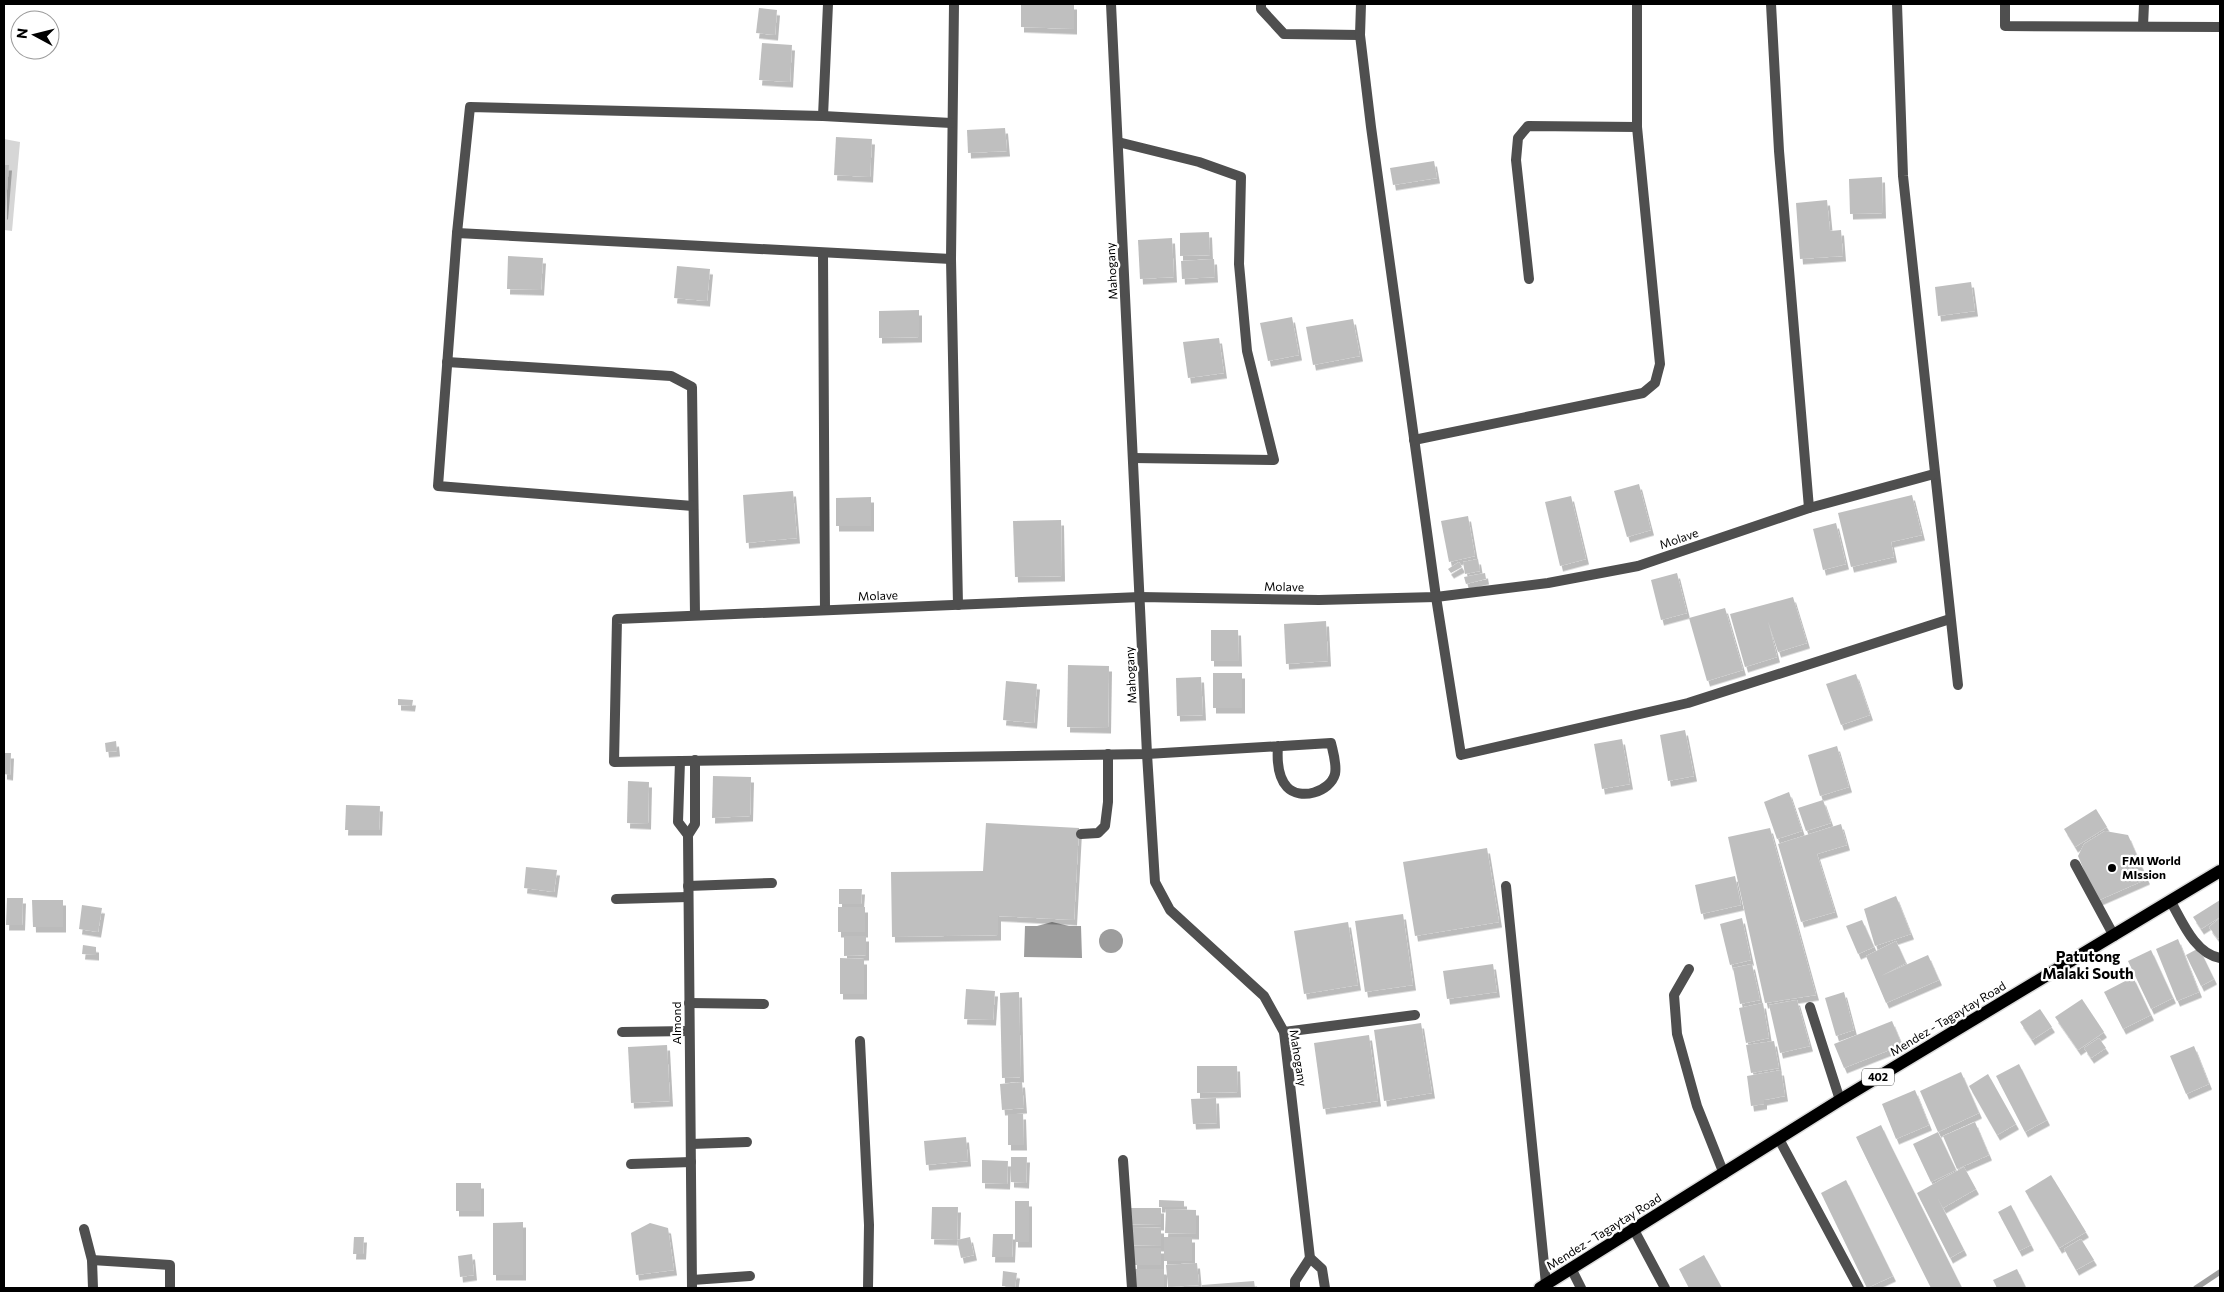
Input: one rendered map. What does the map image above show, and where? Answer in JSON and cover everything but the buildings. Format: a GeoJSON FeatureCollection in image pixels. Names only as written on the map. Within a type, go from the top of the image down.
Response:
{"type":"FeatureCollection","features":[{"type":"Feature","properties":{"kind":"main road","name":"Mendez - Tagaytay Road"},"geometry":{"type":"LineString","coordinates":[[1543,1286],[1840,1100],[2220,871]]}},
{"type":"Feature","properties":{"kind":"street"},"geometry":{"type":"LineString","coordinates":[[823,116],[828,4]]}},
{"type":"Feature","properties":{"kind":"street"},"geometry":{"type":"LineString","coordinates":[[954,4],[951,123],[951,259],[958,605]]}},
{"type":"Feature","properties":{"kind":"street","name":"Mahogany"},"geometry":{"type":"LineString","coordinates":[[1111,4],[1147,754],[1156,882],[1170,910],[1264,996],[1284,1032],[1310,1258],[1322,1269],[1325,1288]]}},
{"type":"Feature","properties":{"kind":"street"},"geometry":{"type":"LineString","coordinates":[[1261,4],[1261,9],[1284,34],[1360,35]]}},
{"type":"Feature","properties":{"kind":"street"},"geometry":{"type":"LineString","coordinates":[[1361,4],[1360,35],[1371,127],[1436,597],[1460,755],[1688,703],[1950,619]]}},
{"type":"Feature","properties":{"kind":"street"},"geometry":{"type":"LineString","coordinates":[[1414,440],[1643,393],[1655,384],[1660,364],[1637,127],[1637,4]]}},
{"type":"Feature","properties":{"kind":"street"},"geometry":{"type":"LineString","coordinates":[[1771,4],[1779,151],[1809,508]]}},
{"type":"Feature","properties":{"kind":"street"},"geometry":{"type":"LineString","coordinates":[[1897,4],[1902,176],[1958,685]]}},
{"type":"Feature","properties":{"kind":"street"},"geometry":{"type":"LineString","coordinates":[[2005,4],[2005,26],[2220,27]]}},
{"type":"Feature","properties":{"kind":"street"},"geometry":{"type":"LineString","coordinates":[[2143,26],[2144,4]]}},
{"type":"Feature","properties":{"kind":"street"},"geometry":{"type":"LineString","coordinates":[[693,506],[438,486],[457,233],[470,107],[823,116],[951,123]]}},
{"type":"Feature","properties":{"kind":"street"},"geometry":{"type":"LineString","coordinates":[[1529,278],[1516,160],[1518,138],[1528,126],[1637,127]]}},
{"type":"Feature","properties":{"kind":"street"},"geometry":{"type":"LineString","coordinates":[[1118,142],[1199,162],[1241,177],[1239,264],[1247,351],[1274,460],[1133,458]]}},
{"type":"Feature","properties":{"kind":"street"},"geometry":{"type":"LineString","coordinates":[[457,233],[951,259]]}},
{"type":"Feature","properties":{"kind":"street"},"geometry":{"type":"LineString","coordinates":[[823,253],[825,610]]}},
{"type":"Feature","properties":{"kind":"street"},"geometry":{"type":"LineString","coordinates":[[447,362],[671,376],[692,387],[695,615]]}},
{"type":"Feature","properties":{"kind":"street","name":"Molave"},"geometry":{"type":"LineString","coordinates":[[680,761],[614,762],[617,619],[1140,597],[1319,600],[1436,597],[1548,583],[1638,566],[1809,508],[1934,474]]}},
{"type":"Feature","properties":{"kind":"street"},"geometry":{"type":"LineString","coordinates":[[680,761],[1147,754],[1278,746],[1331,743],[1335,762],[1335,774],[1329,784],[1310,794],[1299,794],[1287,787],[1280,775],[1277,759],[1278,746]]}},
{"type":"Feature","properties":{"kind":"street"},"geometry":{"type":"LineString","coordinates":[[1081,834],[1098,833],[1105,826],[1108,802],[1108,754]]}},
{"type":"Feature","properties":{"kind":"street"},"geometry":{"type":"LineString","coordinates":[[688,835],[695,824],[695,760]]}},
{"type":"Feature","properties":{"kind":"street","name":"Almond"},"geometry":{"type":"LineString","coordinates":[[680,761],[678,822],[688,835],[692,1284]]}},
{"type":"Feature","properties":{"kind":"street"},"geometry":{"type":"LineString","coordinates":[[2076,864],[2114,936]]}},
{"type":"Feature","properties":{"kind":"street"},"geometry":{"type":"LineString","coordinates":[[688,886],[772,883]]}},
{"type":"Feature","properties":{"kind":"street"},"geometry":{"type":"LineString","coordinates":[[1506,886],[1543,1286]]}},
{"type":"Feature","properties":{"kind":"street"},"geometry":{"type":"LineString","coordinates":[[616,899],[688,897]]}},
{"type":"Feature","properties":{"kind":"street"},"geometry":{"type":"LineString","coordinates":[[2171,902],[2196,943],[2212,957],[2220,958]]}},
{"type":"Feature","properties":{"kind":"street"},"geometry":{"type":"LineString","coordinates":[[1689,969],[1674,995],[1677,1034],[1697,1106],[1724,1174]]}},
{"type":"Feature","properties":{"kind":"street"},"geometry":{"type":"LineString","coordinates":[[689,1003],[764,1004]]}},
{"type":"Feature","properties":{"kind":"street"},"geometry":{"type":"LineString","coordinates":[[1810,1007],[1840,1100]]}},
{"type":"Feature","properties":{"kind":"street"},"geometry":{"type":"LineString","coordinates":[[1284,1032],[1415,1015]]}},
{"type":"Feature","properties":{"kind":"street"},"geometry":{"type":"LineString","coordinates":[[622,1032],[689,1031]]}},
{"type":"Feature","properties":{"kind":"street"},"geometry":{"type":"LineString","coordinates":[[860,1040],[869,1225],[868,1288]]}},
{"type":"Feature","properties":{"kind":"street"},"geometry":{"type":"LineString","coordinates":[[1779,1139],[1859,1288]]}},
{"type":"Feature","properties":{"kind":"street"},"geometry":{"type":"LineString","coordinates":[[691,1144],[747,1142]]}},
{"type":"Feature","properties":{"kind":"street"},"geometry":{"type":"LineString","coordinates":[[1122,1160],[1132,1288]]}},
{"type":"Feature","properties":{"kind":"street"},"geometry":{"type":"LineString","coordinates":[[631,1164],[691,1162]]}},
{"type":"Feature","properties":{"kind":"street"},"geometry":{"type":"LineString","coordinates":[[1633,1228],[1665,1288]]}},
{"type":"Feature","properties":{"kind":"street"},"geometry":{"type":"LineString","coordinates":[[84,1229],[92,1260],[94,1288]]}},
{"type":"Feature","properties":{"kind":"street"},"geometry":{"type":"LineString","coordinates":[[1295,1288],[1295,1281],[1310,1258]]}},
{"type":"Feature","properties":{"kind":"street"},"geometry":{"type":"LineString","coordinates":[[92,1260],[170,1265],[170,1288]]}},
{"type":"Feature","properties":{"kind":"street"},"geometry":{"type":"LineString","coordinates":[[1571,1268],[1581,1288]]}},
{"type":"Feature","properties":{"kind":"street"},"geometry":{"type":"LineString","coordinates":[[692,1284],[750,1276]]}},
{"type":"Feature","properties":{"kind":"shaded area"},"geometry":{"type":"Polygon","coordinates":[[[4,139],[20,142],[12,231],[4,230],[4,139]]]}},
{"type":"Feature","properties":{"kind":"shaded area"},"geometry":{"type":"Polygon","coordinates":[[[1052,922],[1069,926],[1081,926],[1082,958],[1024,957],[1025,926],[1037,926],[1052,922]]]}},
{"type":"Feature","properties":{"kind":"shaded area"},"geometry":{"type":"Polygon","coordinates":[[[1111,929],[1120,932],[1123,941],[1120,950],[1111,953],[1102,950],[1099,941],[1102,932],[1111,929]]]}},
{"type":"Feature","properties":{"kind":"waterway"},"geometry":{"type":"LineString","coordinates":[[2196,1288],[2220,1272]]}},
{"type":"Feature","properties":{"kind":"place","name":"FMI World MIssion"},"geometry":{"type":"Point","coordinates":[2112,868]}},
{"type":"Feature","properties":{"kind":"district","name":"Patutong Malaki South"},"geometry":{"type":"Point","coordinates":[2088,966]}}]}
